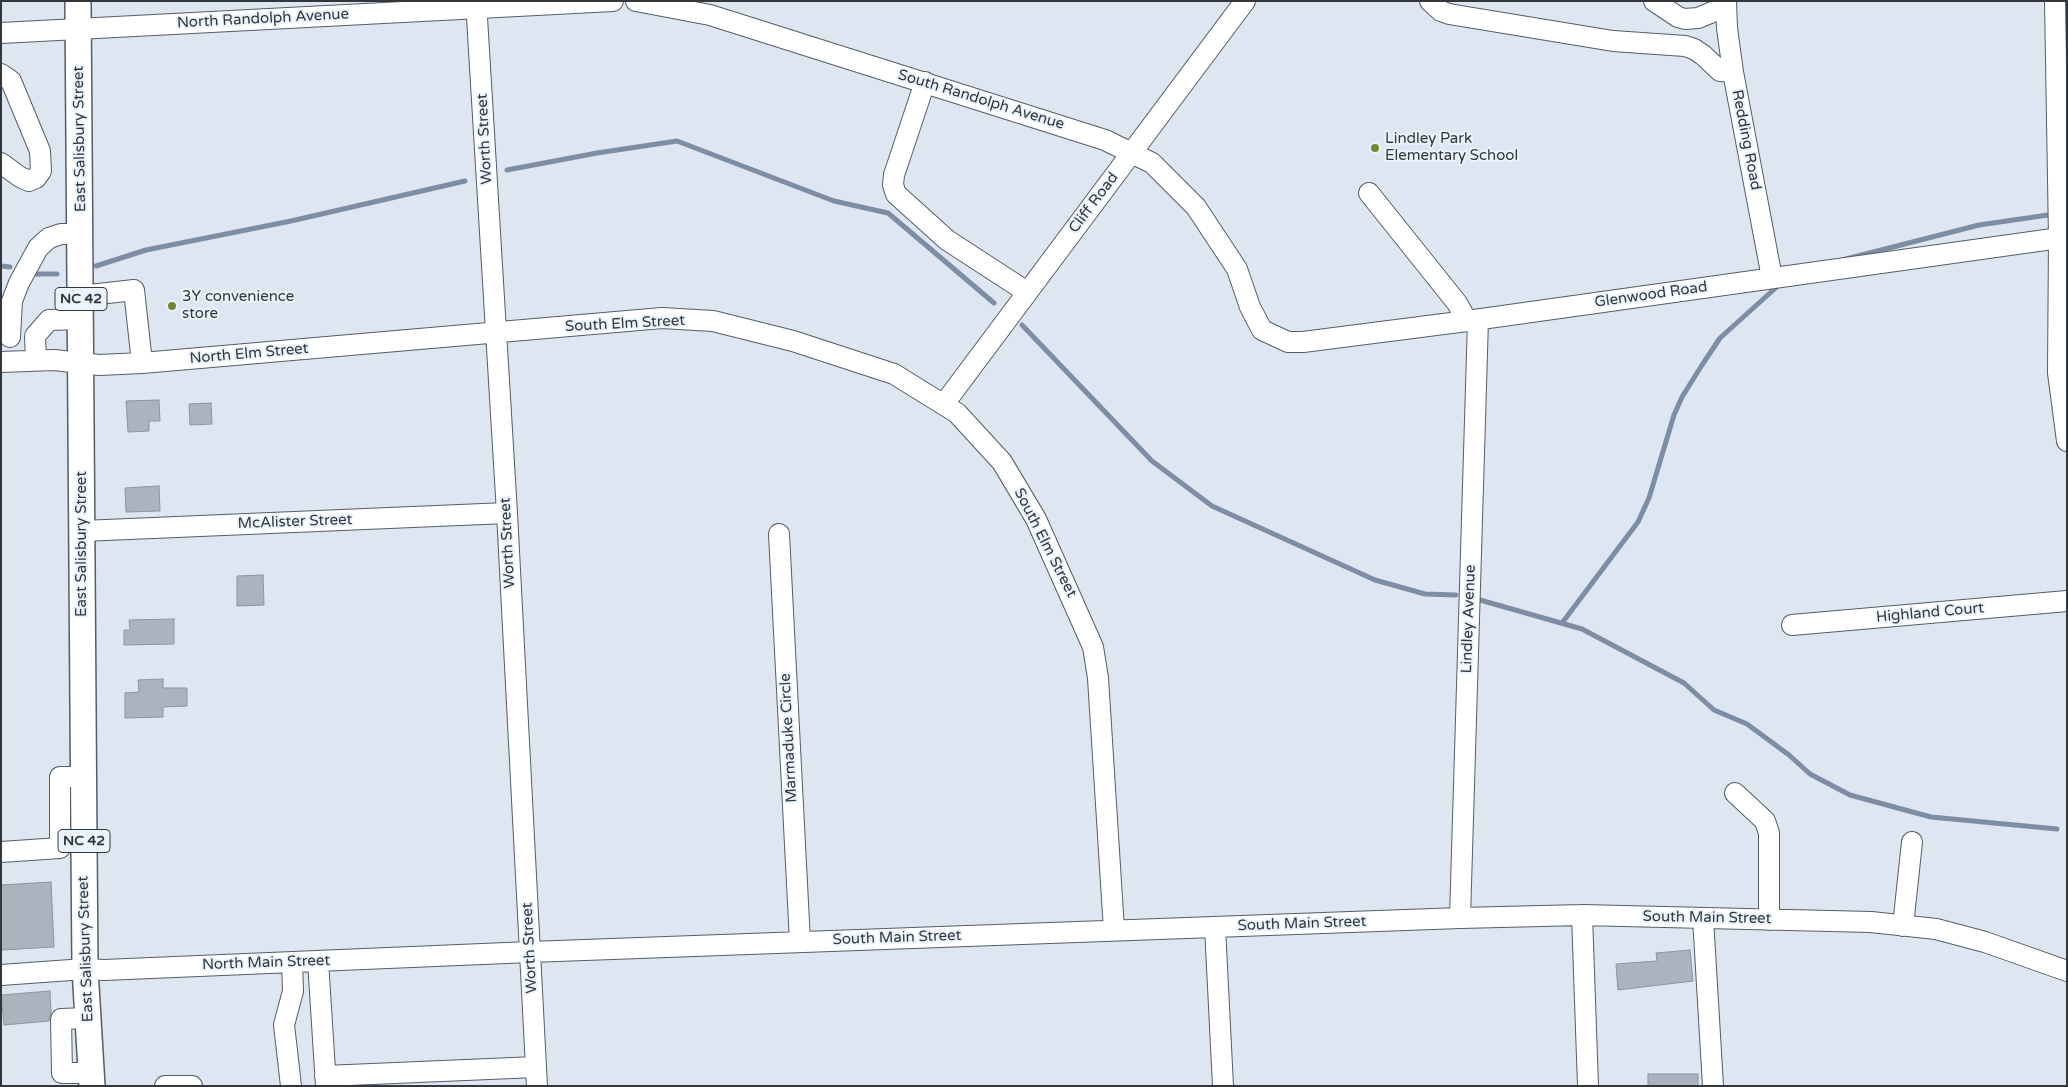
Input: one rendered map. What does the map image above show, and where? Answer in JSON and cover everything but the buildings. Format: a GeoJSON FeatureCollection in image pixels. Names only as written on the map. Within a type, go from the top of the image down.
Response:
{"type":"FeatureCollection","features":[{"type":"Feature","properties":{"kind":"main road","name":"East Salisbury Street"},"geometry":{"type":"LineString","coordinates":[[78,1],[82,363],[83,776],[72,848],[85,969],[91,1079]]}},
{"type":"Feature","properties":{"kind":"street"},"geometry":{"type":"LineString","coordinates":[[476,5],[613,1]]}},
{"type":"Feature","properties":{"kind":"street","name":"South Randolph Avenue"},"geometry":{"type":"LineString","coordinates":[[636,1],[710,15],[1105,140],[1132,153],[1152,163],[1196,207],[1237,269],[1250,307]]}},
{"type":"Feature","properties":{"kind":"street","name":"Cliff Road"},"geometry":{"type":"LineString","coordinates":[[944,404],[1245,1]]}},
{"type":"Feature","properties":{"kind":"street"},"geometry":{"type":"LineString","coordinates":[[1430,1],[1436,8],[1449,14],[1613,41],[1685,46],[1702,54],[1720,71],[1733,72]]}},
{"type":"Feature","properties":{"kind":"street"},"geometry":{"type":"LineString","coordinates":[[1654,1],[1678,17],[1685,19],[1698,18],[1726,5]]}},
{"type":"Feature","properties":{"kind":"street"},"geometry":{"type":"LineString","coordinates":[[2055,1],[2063,238],[2058,373],[2067,441]]}},
{"type":"Feature","properties":{"kind":"street","name":"North Randolph Avenue"},"geometry":{"type":"LineString","coordinates":[[1,33],[476,5]]}},
{"type":"Feature","properties":{"kind":"street","name":"Worth Street"},"geometry":{"type":"LineString","coordinates":[[476,5],[507,513],[536,1076]]}},
{"type":"Feature","properties":{"kind":"street","name":"Redding Road"},"geometry":{"type":"LineString","coordinates":[[1726,5],[1733,72],[1772,278]]}},
{"type":"Feature","properties":{"kind":"street"},"geometry":{"type":"LineString","coordinates":[[1,74],[11,81],[42,158],[40,171],[36,178],[29,181],[20,177],[1,163]]}},
{"type":"Feature","properties":{"kind":"street"},"geometry":{"type":"LineString","coordinates":[[924,82],[894,175],[893,185],[896,194],[947,240],[1027,292]]}},
{"type":"Feature","properties":{"kind":"street"},"geometry":{"type":"LineString","coordinates":[[1369,193],[1457,303],[1473,320]]}},
{"type":"Feature","properties":{"kind":"street"},"geometry":{"type":"LineString","coordinates":[[35,336],[6,337],[12,301],[19,283],[38,248],[49,238],[61,234],[80,234]]}},
{"type":"Feature","properties":{"kind":"street","name":"Glenwood Road"},"geometry":{"type":"LineString","coordinates":[[1250,307],[1262,330],[1288,342],[1303,342],[2063,238]]}},
{"type":"Feature","properties":{"kind":"street"},"geometry":{"type":"LineString","coordinates":[[36,360],[35,336],[49,320],[134,290],[142,363]]}},
{"type":"Feature","properties":{"kind":"street","name":"South Elm Street"},"geometry":{"type":"LineString","coordinates":[[496,334],[662,318],[714,321],[794,341],[894,374],[957,413],[1002,462],[1036,519],[1093,647],[1098,678],[1114,930]]}},
{"type":"Feature","properties":{"kind":"street","name":"Lindley Avenue"},"geometry":{"type":"LineString","coordinates":[[1460,918],[1473,320]]}},
{"type":"Feature","properties":{"kind":"street","name":"North Elm Street"},"geometry":{"type":"LineString","coordinates":[[1,362],[36,360],[99,365],[142,363],[496,334]]}},
{"type":"Feature","properties":{"kind":"street","name":"McAlister Street"},"geometry":{"type":"LineString","coordinates":[[82,531],[507,513]]}},
{"type":"Feature","properties":{"kind":"street","name":"Marmaduke Circle"},"geometry":{"type":"LineString","coordinates":[[779,534],[800,942]]}},
{"type":"Feature","properties":{"kind":"street","name":"Highland Court"},"geometry":{"type":"LineString","coordinates":[[1792,625],[2067,601]]}},
{"type":"Feature","properties":{"kind":"street"},"geometry":{"type":"LineString","coordinates":[[1735,793],[1766,821],[1769,833],[1769,920]]}},
{"type":"Feature","properties":{"kind":"street"},"geometry":{"type":"LineString","coordinates":[[1904,926],[1912,842]]}},
{"type":"Feature","properties":{"kind":"street"},"geometry":{"type":"LineString","coordinates":[[1,852],[72,848]]}},
{"type":"Feature","properties":{"kind":"street"},"geometry":{"type":"LineString","coordinates":[[1582,915],[1588,1086]]}},
{"type":"Feature","properties":{"kind":"street","name":"South Main Street"},"geometry":{"type":"LineString","coordinates":[[530,952],[1582,915],[1870,922],[1936,929],[1986,942],[2067,971]]}},
{"type":"Feature","properties":{"kind":"street"},"geometry":{"type":"LineString","coordinates":[[1703,918],[1713,1086]]}},
{"type":"Feature","properties":{"kind":"street"},"geometry":{"type":"LineString","coordinates":[[1215,927],[1223,1086]]}},
{"type":"Feature","properties":{"kind":"street","name":"North Main Street"},"geometry":{"type":"LineString","coordinates":[[1,975],[85,969],[104,970],[530,952]]}},
{"type":"Feature","properties":{"kind":"street"},"geometry":{"type":"LineString","coordinates":[[318,961],[325,1081],[536,1076]]}},
{"type":"Feature","properties":{"kind":"street"},"geometry":{"type":"LineString","coordinates":[[291,1086],[284,1025],[293,991],[292,962]]}},
{"type":"Feature","properties":{"kind":"street"},"geometry":{"type":"LineString","coordinates":[[165,1086],[192,1086]]}},
{"type":"Feature","properties":{"kind":"waterway"},"geometry":{"type":"LineString","coordinates":[[507,170],[597,153],[677,141],[834,201],[888,213],[994,303]]}},
{"type":"Feature","properties":{"kind":"waterway"},"geometry":{"type":"LineString","coordinates":[[96,266],[146,250],[291,221],[465,181]]}},
{"type":"Feature","properties":{"kind":"waterway"},"geometry":{"type":"LineString","coordinates":[[1846,259],[1979,225],[2055,214]]}},
{"type":"Feature","properties":{"kind":"waterway"},"geometry":{"type":"LineString","coordinates":[[1,266],[10,267]]}},
{"type":"Feature","properties":{"kind":"waterway"},"geometry":{"type":"LineString","coordinates":[[36,274],[57,274]]}},
{"type":"Feature","properties":{"kind":"waterway"},"geometry":{"type":"LineString","coordinates":[[1562,623],[1638,522],[1649,498],[1674,415],[1682,397],[1702,365],[1720,338],[1780,284]]}},
{"type":"Feature","properties":{"kind":"waterway"},"geometry":{"type":"LineString","coordinates":[[1022,325],[1152,461],[1212,506],[1375,580],[1425,594],[1456,595]]}},
{"type":"Feature","properties":{"kind":"waterway"},"geometry":{"type":"LineString","coordinates":[[1480,600],[1582,629],[1684,683],[1714,710],[1747,724],[1789,755],[1810,774],[1850,795],[1931,817],[2057,829]]}},
{"type":"Feature","properties":{"kind":"place","name":"Lindley Park Elementary School"},"geometry":{"type":"Point","coordinates":[1375,148]}},
{"type":"Feature","properties":{"kind":"place","name":"3Y convenience store"},"geometry":{"type":"Point","coordinates":[172,306]}}]}
